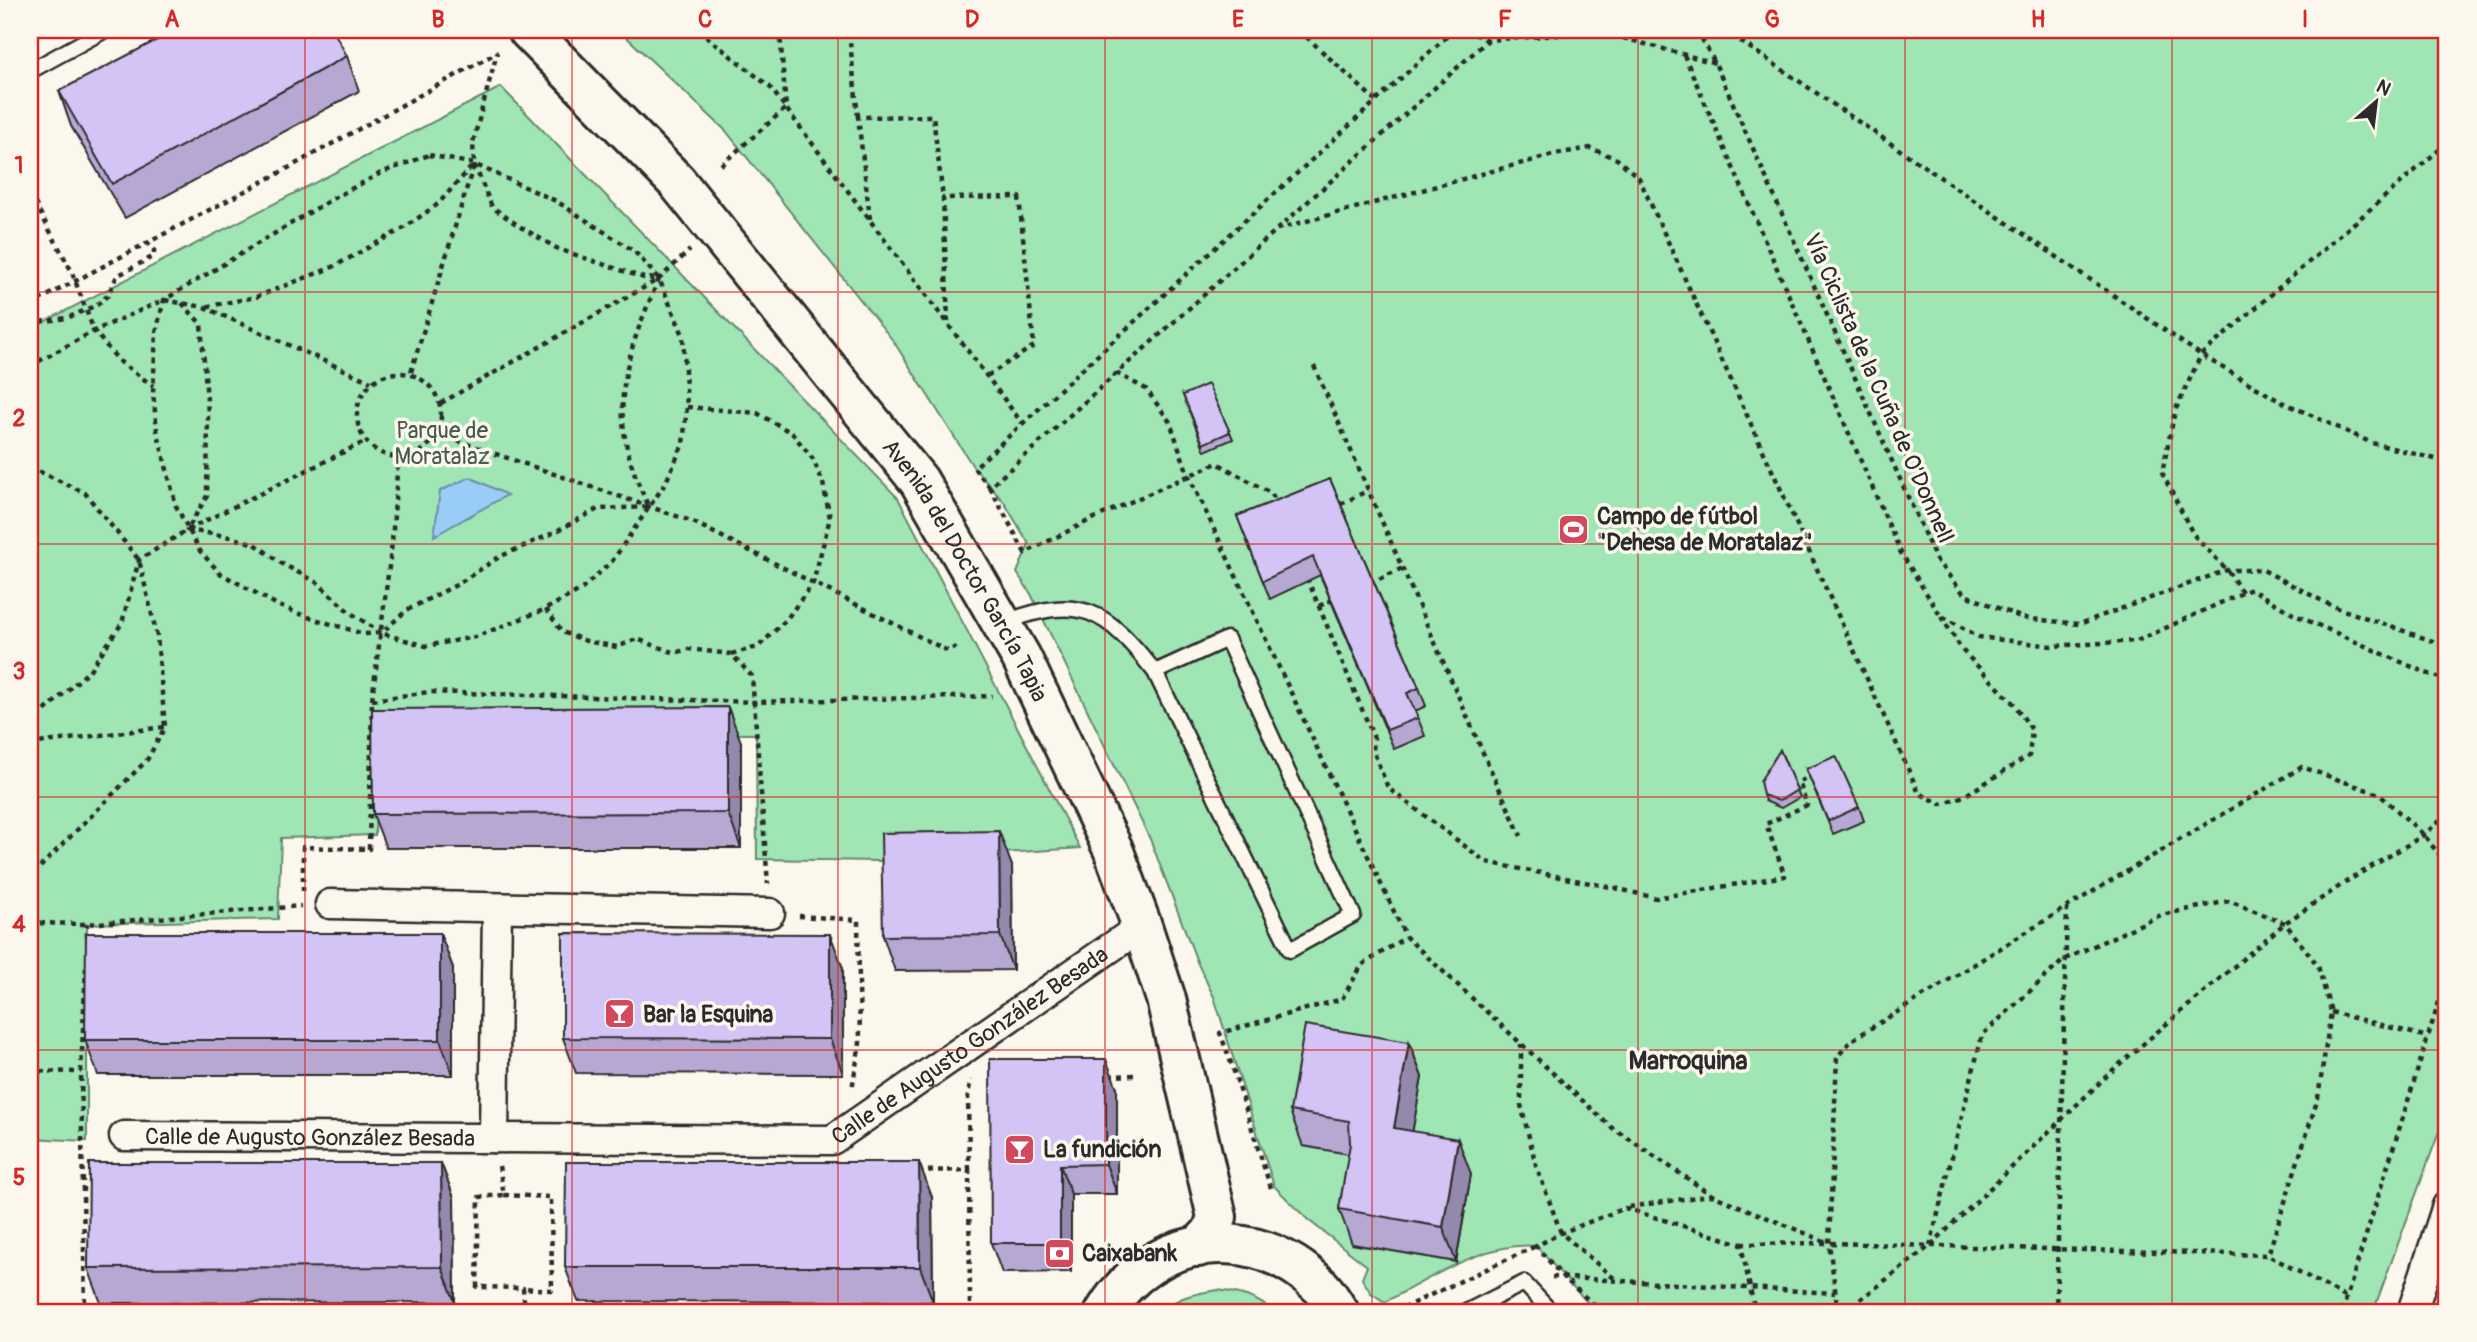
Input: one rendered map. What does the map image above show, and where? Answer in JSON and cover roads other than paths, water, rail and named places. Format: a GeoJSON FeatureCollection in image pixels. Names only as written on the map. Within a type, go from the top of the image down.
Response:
{"type":"FeatureCollection","features":[{"type":"Feature","properties":{"kind":"street","name":"Avenida del Doctor García Tapia"},"geometry":{"type":"LineString","coordinates":[[528,30],[677,182],[919,481],[1021,657],[1113,849],[1166,999],[1207,1232]]}},
{"type":"Feature","properties":{"kind":"street"},"geometry":{"type":"LineString","coordinates":[[330,904],[770,913]]}},
{"type":"Feature","properties":{"kind":"street","name":"Calle de Augusto González Besada"},"geometry":{"type":"LineString","coordinates":[[494,1138],[497,908]]}},
{"type":"Feature","properties":{"kind":"street","name":"Calle de Augusto González Besada"},"geometry":{"type":"LineString","coordinates":[[124,1136],[832,1140],[1142,926]]}},
{"type":"Feature","properties":{"kind":"street"},"geometry":{"type":"LineString","coordinates":[[2412,1312],[2447,1206]]}},
{"type":"Feature","properties":{"kind":"street"},"geometry":{"type":"LineString","coordinates":[[1105,1312],[1114,1297],[1135,1275],[1157,1259],[1182,1249],[1207,1232],[1234,1235],[1298,1267],[1322,1287],[1339,1312]]}},
{"type":"Feature","properties":{"kind":"lane"},"geometry":{"type":"LineString","coordinates":[[30,71],[105,30]]}},
{"type":"Feature","properties":{"kind":"lane"},"geometry":{"type":"LineString","coordinates":[[1001,624],[1034,611],[1070,607],[1104,618],[1131,642],[1155,672],[1290,950],[1353,915],[1227,639],[1155,672]]}},
{"type":"Feature","properties":{"kind":"lane"},"geometry":{"type":"LineString","coordinates":[[1466,1312],[1524,1283],[1551,1312]]}},
{"type":"Feature","properties":{"kind":"water"},"geometry":{"type":"Polygon","coordinates":[[[470,477],[507,495],[434,536],[440,491],[470,477]]]}},
{"type":"Feature","properties":{"kind":"place","name":"Campo de fútbol \"Dehesa de Moratalaz\""},"geometry":{"type":"Point","coordinates":[1574,529]}},
{"type":"Feature","properties":{"kind":"place","name":"Bar la Esquina"},"geometry":{"type":"Point","coordinates":[620,1014]}},
{"type":"Feature","properties":{"kind":"place","name":"La fundición"},"geometry":{"type":"Point","coordinates":[1020,1149]}},
{"type":"Feature","properties":{"kind":"place","name":"Caixabank"},"geometry":{"type":"Point","coordinates":[1059,1253]}},
{"type":"Feature","properties":{"kind":"district","name":"Marroquina"},"geometry":{"type":"Point","coordinates":[1688,1061]}},
{"type":"Feature","properties":{"kind":"park label","name":"Parque de Moratalaz"},"geometry":{"type":"Point","coordinates":[442,443]}}]}
